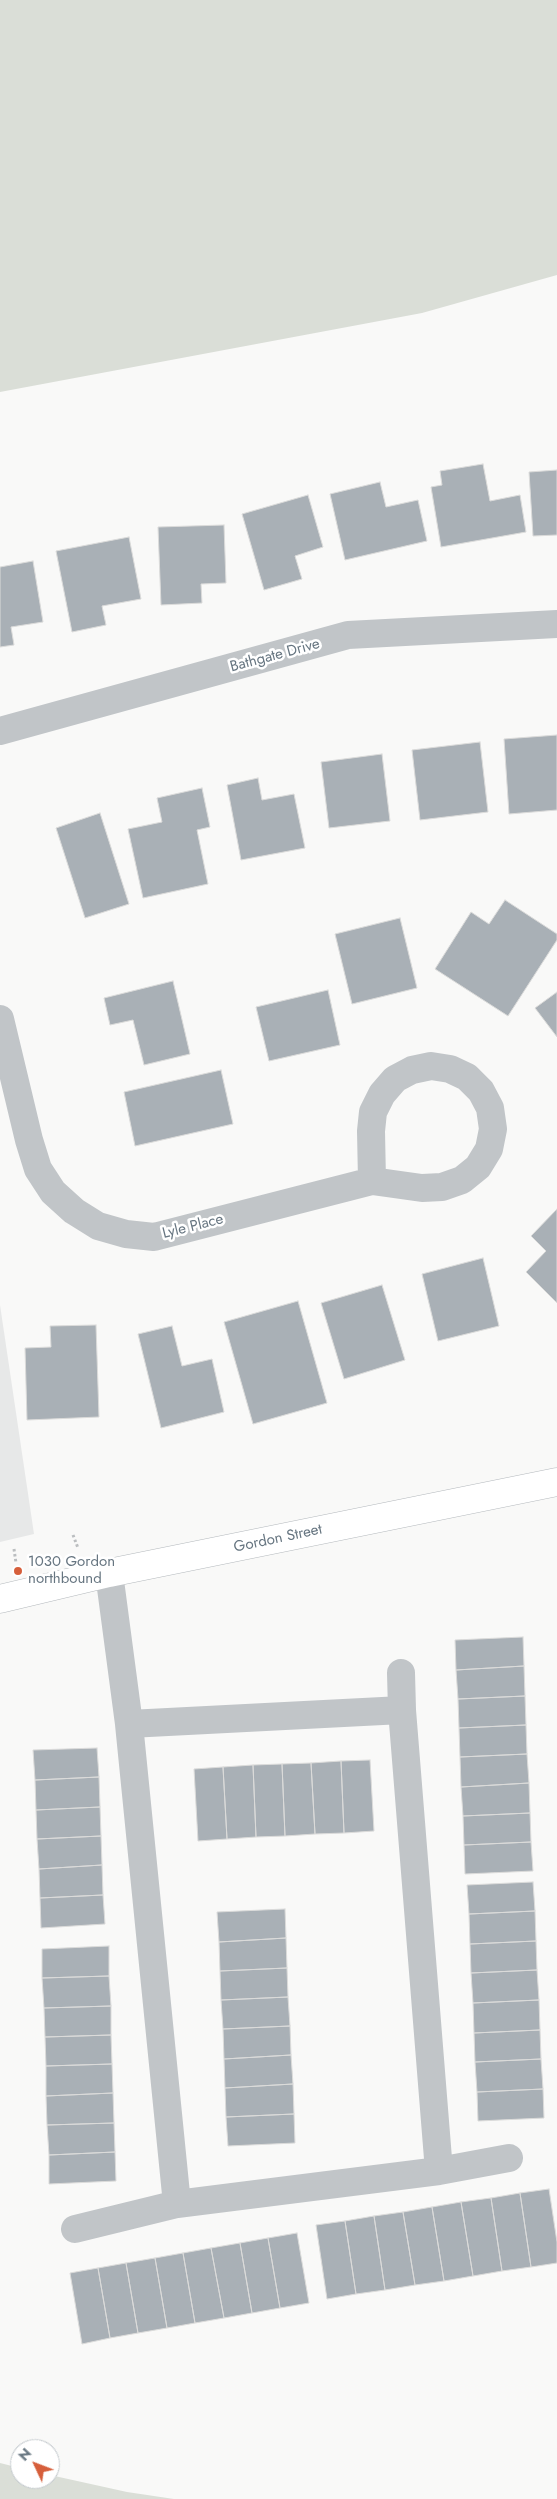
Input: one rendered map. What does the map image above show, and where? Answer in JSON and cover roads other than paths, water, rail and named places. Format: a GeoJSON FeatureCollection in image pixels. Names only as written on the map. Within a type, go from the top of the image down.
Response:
{"type":"FeatureCollection","features":[{"type":"Feature","properties":{"kind":"main road","name":"Gordon Street"},"geometry":{"type":"LineString","coordinates":[[0,1599],[109,1573],[557,1482]]}},
{"type":"Feature","properties":{"kind":"street","name":"Bathgate Drive"},"geometry":{"type":"LineString","coordinates":[[0,731],[348,635],[557,624]]}},
{"type":"Feature","properties":{"kind":"street","name":"Lyle Place"},"geometry":{"type":"LineString","coordinates":[[0,1019],[29,1140],[38,1169],[53,1192],[74,1211],[98,1226],[126,1234],[154,1236],[372,1181],[422,1188],[442,1187],[462,1180],[478,1167],[489,1149],[493,1129],[490,1108],[481,1091],[467,1077],[450,1069],[431,1066],[412,1070],[395,1079],[382,1094],[374,1112],[371,1131],[372,1181]]}},
{"type":"Feature","properties":{"kind":"street"},"geometry":{"type":"LineString","coordinates":[[109,1573],[128,1724],[178,2204]]}},
{"type":"Feature","properties":{"kind":"street"},"geometry":{"type":"LineString","coordinates":[[401,1673],[402,1710],[439,2171]]}},
{"type":"Feature","properties":{"kind":"street"},"geometry":{"type":"LineString","coordinates":[[128,1724],[402,1710]]}},
{"type":"Feature","properties":{"kind":"street"},"geometry":{"type":"LineString","coordinates":[[75,2229],[178,2204],[439,2171],[509,2158]]}},
{"type":"Feature","properties":{"kind":"place","name":"1030 Gordon northbound"},"geometry":{"type":"Point","coordinates":[18,1571]}}]}
